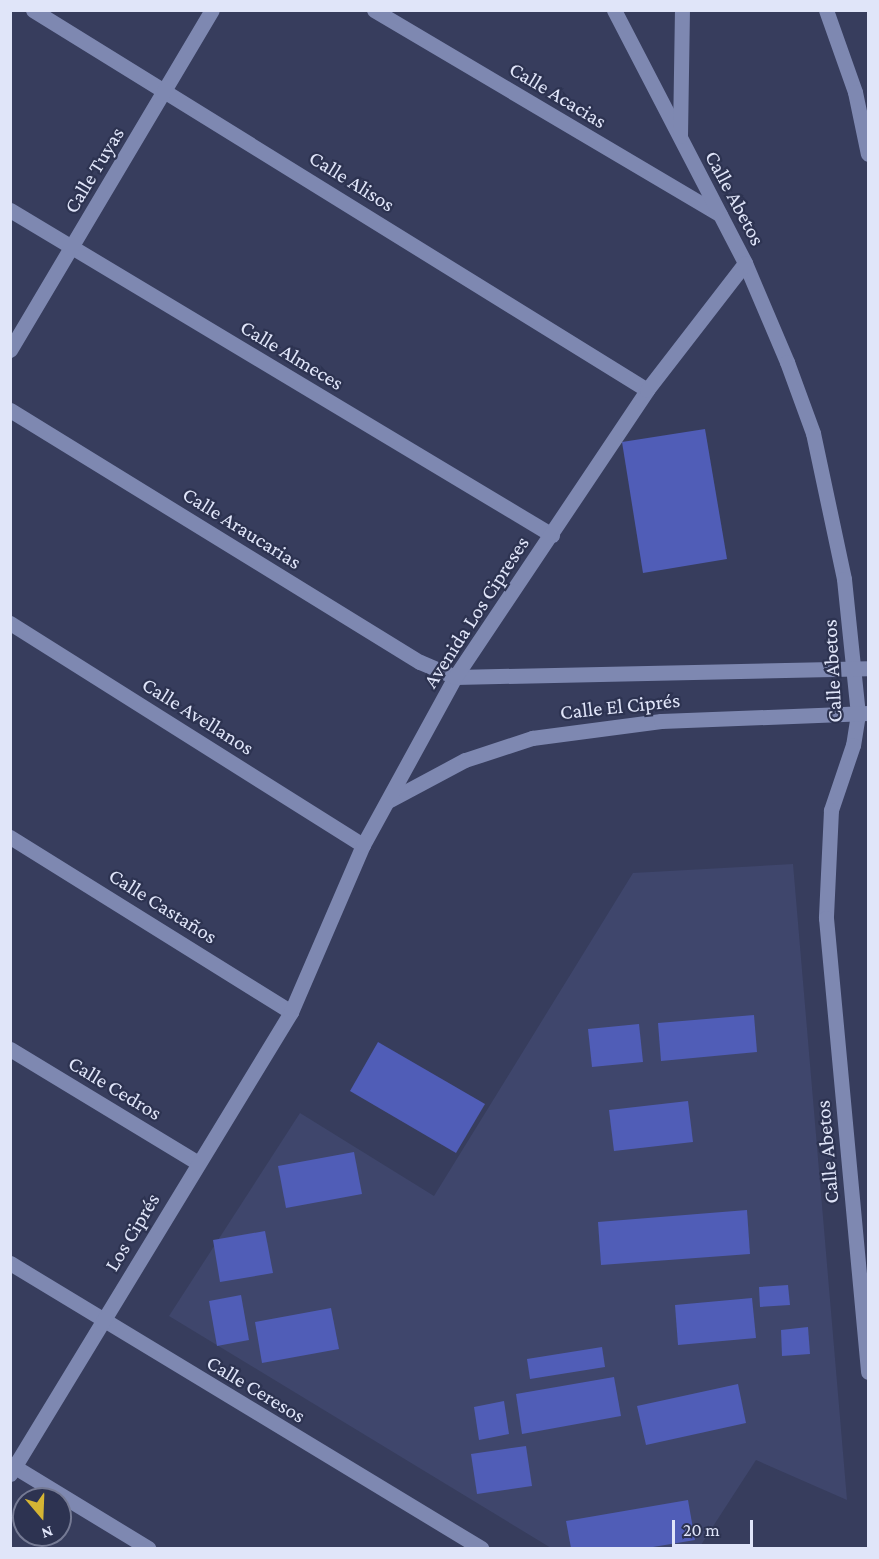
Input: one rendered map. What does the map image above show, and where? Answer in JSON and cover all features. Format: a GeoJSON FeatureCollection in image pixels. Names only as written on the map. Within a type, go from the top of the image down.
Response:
{"type":"FeatureCollection","features":[{"type":"Feature","properties":{"kind":"street","name":"Calle Alisos"},"geometry":{"type":"LineString","coordinates":[[33,10],[166,90],[647,390]]}},
{"type":"Feature","properties":{"kind":"street","name":"Calle Tuyas"},"geometry":{"type":"LineString","coordinates":[[10,351],[212,10]]}},
{"type":"Feature","properties":{"kind":"street","name":"Calle Acacias"},"geometry":{"type":"LineString","coordinates":[[374,10],[720,215]]}},
{"type":"Feature","properties":{"kind":"street","name":"Calle Abetos"},"geometry":{"type":"LineString","coordinates":[[614,10],[745,263],[813,433],[862,668],[863,713],[831,810],[826,918],[868,1372]]}},
{"type":"Feature","properties":{"kind":"street"},"geometry":{"type":"LineString","coordinates":[[680,140],[682,10]]}},
{"type":"Feature","properties":{"kind":"street"},"geometry":{"type":"LineString","coordinates":[[826,10],[862,91],[868,154]]}},
{"type":"Feature","properties":{"kind":"street","name":"Calle Almeces"},"geometry":{"type":"LineString","coordinates":[[10,210],[552,535]]}},
{"type":"Feature","properties":{"kind":"street","name":"Avenida Los Cipreses"},"geometry":{"type":"LineString","coordinates":[[291,1012],[363,845],[390,800],[455,677],[647,390],[745,263]]}},
{"type":"Feature","properties":{"kind":"street","name":"Calle Araucarias"},"geometry":{"type":"LineString","coordinates":[[10,410],[420,662],[455,677]]}},
{"type":"Feature","properties":{"kind":"street","name":"Calle Avellanos"},"geometry":{"type":"LineString","coordinates":[[10,623],[363,845]]}},
{"type":"Feature","properties":{"kind":"street","name":"Calle El Ciprés"},"geometry":{"type":"LineString","coordinates":[[455,677],[862,668]]}},
{"type":"Feature","properties":{"kind":"street","name":"Calle El Ciprés"},"geometry":{"type":"LineString","coordinates":[[390,800],[465,760],[531,738],[661,721],[863,713]]}},
{"type":"Feature","properties":{"kind":"street","name":"Calle Castaños"},"geometry":{"type":"LineString","coordinates":[[10,837],[291,1012]]}},
{"type":"Feature","properties":{"kind":"street","name":"Los Ciprés"},"geometry":{"type":"LineString","coordinates":[[12,1468],[291,1012]]}},
{"type":"Feature","properties":{"kind":"street","name":"Calle Cedros"},"geometry":{"type":"LineString","coordinates":[[10,1049],[198,1163]]}},
{"type":"Feature","properties":{"kind":"street","name":"Calle Ceresos"},"geometry":{"type":"LineString","coordinates":[[10,1263],[481,1548]]}},
{"type":"Feature","properties":{"kind":"street"},"geometry":{"type":"LineString","coordinates":[[12,1468],[148,1548]]}},
{"type":"Feature","properties":{"kind":"shaded area"},"geometry":{"type":"Polygon","coordinates":[[[793,864],[847,1500],[756,1460],[699,1548],[551,1548],[169,1316],[300,1113],[434,1196],[633,873],[793,864]]]}},
{"type":"Feature","properties":{"kind":"building"},"geometry":{"type":"Polygon","coordinates":[[[705,429],[727,559],[643,573],[622,442],[705,429]]]}},
{"type":"Feature","properties":{"kind":"building"},"geometry":{"type":"Polygon","coordinates":[[[754,1015],[757,1052],[661,1061],[658,1023],[754,1015]]]}},
{"type":"Feature","properties":{"kind":"building"},"geometry":{"type":"Polygon","coordinates":[[[639,1024],[643,1062],[592,1067],[588,1029],[639,1024]]]}},
{"type":"Feature","properties":{"kind":"building"},"geometry":{"type":"Polygon","coordinates":[[[378,1042],[485,1104],[456,1153],[350,1091],[378,1042]]]}},
{"type":"Feature","properties":{"kind":"building"},"geometry":{"type":"Polygon","coordinates":[[[688,1101],[693,1142],[614,1151],[609,1110],[688,1101]]]}},
{"type":"Feature","properties":{"kind":"building"},"geometry":{"type":"Polygon","coordinates":[[[354,1152],[362,1194],[286,1208],[278,1166],[354,1152]]]}},
{"type":"Feature","properties":{"kind":"building"},"geometry":{"type":"Polygon","coordinates":[[[747,1210],[750,1254],[601,1265],[598,1222],[747,1210]]]}},
{"type":"Feature","properties":{"kind":"building"},"geometry":{"type":"Polygon","coordinates":[[[265,1231],[273,1273],[220,1282],[213,1240],[265,1231]]]}},
{"type":"Feature","properties":{"kind":"building"},"geometry":{"type":"Polygon","coordinates":[[[788,1285],[790,1305],[760,1307],[759,1287],[788,1285]]]}},
{"type":"Feature","properties":{"kind":"building"},"geometry":{"type":"Polygon","coordinates":[[[241,1295],[249,1340],[217,1346],[209,1301],[241,1295]]]}},
{"type":"Feature","properties":{"kind":"building"},"geometry":{"type":"Polygon","coordinates":[[[752,1298],[756,1338],[678,1345],[675,1305],[752,1298]]]}},
{"type":"Feature","properties":{"kind":"building"},"geometry":{"type":"Polygon","coordinates":[[[331,1308],[339,1349],[262,1363],[255,1322],[331,1308]]]}},
{"type":"Feature","properties":{"kind":"building"},"geometry":{"type":"Polygon","coordinates":[[[808,1327],[810,1354],[782,1356],[781,1330],[808,1327]]]}},
{"type":"Feature","properties":{"kind":"building"},"geometry":{"type":"Polygon","coordinates":[[[602,1347],[605,1367],[530,1379],[527,1359],[602,1347]]]}},
{"type":"Feature","properties":{"kind":"building"},"geometry":{"type":"Polygon","coordinates":[[[614,1377],[621,1416],[522,1434],[516,1394],[614,1377]]]}},
{"type":"Feature","properties":{"kind":"building"},"geometry":{"type":"Polygon","coordinates":[[[738,1384],[746,1423],[646,1445],[637,1406],[738,1384]]]}},
{"type":"Feature","properties":{"kind":"building"},"geometry":{"type":"Polygon","coordinates":[[[504,1401],[509,1434],[479,1440],[474,1407],[504,1401]]]}},
{"type":"Feature","properties":{"kind":"building"},"geometry":{"type":"Polygon","coordinates":[[[526,1446],[532,1486],[477,1494],[471,1454],[526,1446]]]}},
{"type":"Feature","properties":{"kind":"building"},"geometry":{"type":"Polygon","coordinates":[[[688,1500],[695,1540],[647,1548],[571,1548],[566,1521],[688,1500]]]}}]}
